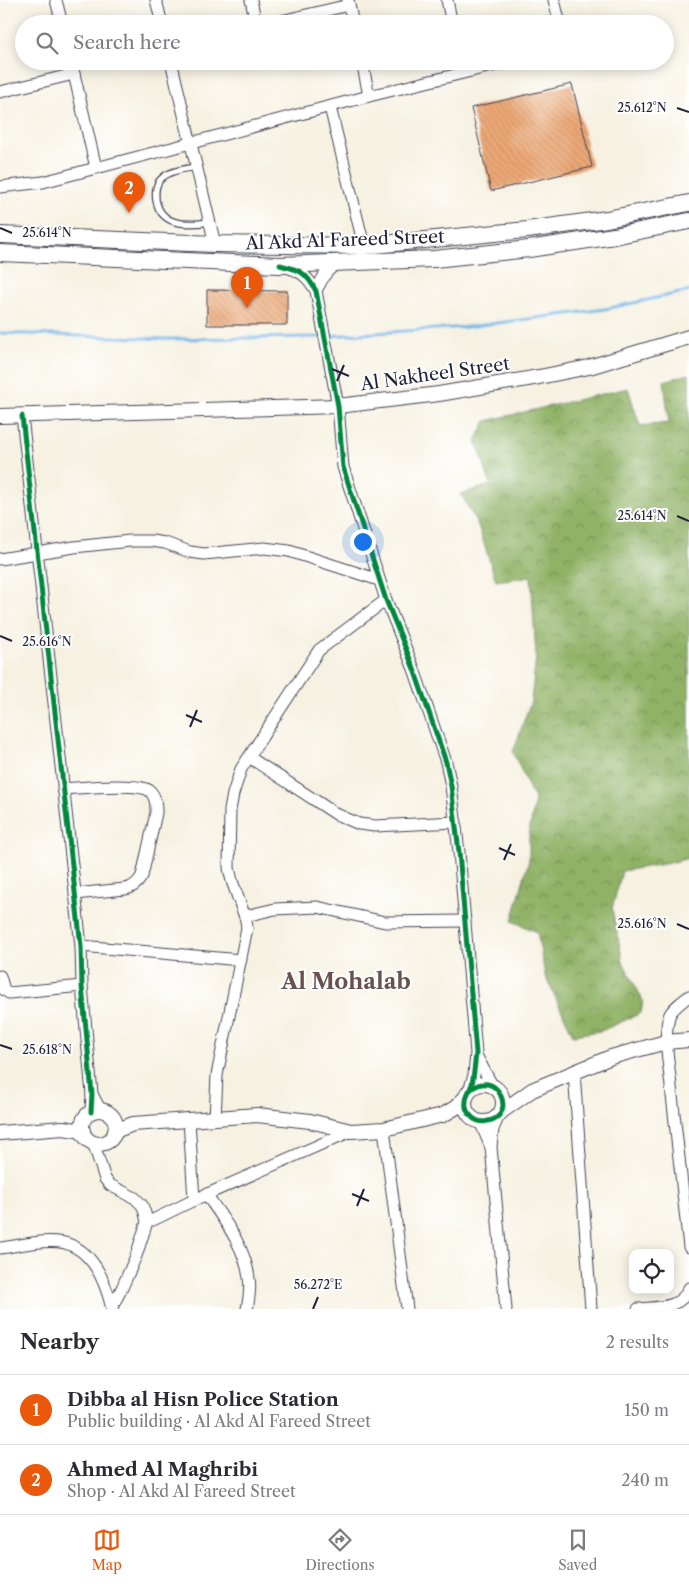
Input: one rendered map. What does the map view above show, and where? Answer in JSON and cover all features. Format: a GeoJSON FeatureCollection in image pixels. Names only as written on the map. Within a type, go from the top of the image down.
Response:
{"type":"FeatureCollection","features":[{"type":"Feature","properties":{"kind":"main road","name":"Al Akd Al Fareed Street"},"geometry":{"type":"LineString","coordinates":[[0,235],[215,244],[364,246],[526,230],[607,219],[689,203]]}},
{"type":"Feature","properties":{"kind":"main road","name":"Al Akd Al Fareed Street"},"geometry":{"type":"LineString","coordinates":[[0,253],[280,265],[434,259],[529,249],[614,236],[689,221]]}},
{"type":"Feature","properties":{"kind":"street"},"geometry":{"type":"LineString","coordinates":[[56,0],[60,15]]}},
{"type":"Feature","properties":{"kind":"street"},"geometry":{"type":"LineString","coordinates":[[156,0],[160,15]]}},
{"type":"Feature","properties":{"kind":"street"},"geometry":{"type":"LineString","coordinates":[[251,0],[254,15]]}},
{"type":"Feature","properties":{"kind":"street"},"geometry":{"type":"LineString","coordinates":[[447,0],[450,15]]}},
{"type":"Feature","properties":{"kind":"street"},"geometry":{"type":"LineString","coordinates":[[554,0],[558,15]]}},
{"type":"Feature","properties":{"kind":"street"},"geometry":{"type":"LineString","coordinates":[[301,15],[349,2],[352,15]]}},
{"type":"Feature","properties":{"kind":"street"},"geometry":{"type":"LineString","coordinates":[[73,70],[96,168]]}},
{"type":"Feature","properties":{"kind":"street"},"geometry":{"type":"LineString","coordinates":[[173,70],[215,244]]}},
{"type":"Feature","properties":{"kind":"street"},"geometry":{"type":"LineString","coordinates":[[364,70],[369,96]]}},
{"type":"Feature","properties":{"kind":"street"},"geometry":{"type":"LineString","coordinates":[[0,186],[43,182],[474,70]]}},
{"type":"Feature","properties":{"kind":"street"},"geometry":{"type":"LineString","coordinates":[[0,92],[74,74]]}},
{"type":"Feature","properties":{"kind":"street"},"geometry":{"type":"LineString","coordinates":[[330,107],[364,246]]}},
{"type":"Feature","properties":{"kind":"street"},"geometry":{"type":"LineString","coordinates":[[316,291],[327,271],[335,265],[346,262]]}},
{"type":"Feature","properties":{"kind":"street"},"geometry":{"type":"LineString","coordinates":[[280,265],[294,269],[308,277],[316,291],[338,406],[344,467],[379,580],[414,669],[446,762],[456,822],[476,1053],[476,1064],[466,1105],[469,1114],[482,1126],[491,1147]]}},
{"type":"Feature","properties":{"kind":"street","name":"Al Nakheel Street"},"geometry":{"type":"LineString","coordinates":[[0,416],[338,406],[439,394],[540,377],[589,367],[689,337]]}},
{"type":"Feature","properties":{"kind":"street"},"geometry":{"type":"LineString","coordinates":[[22,416],[81,946],[82,986],[94,1118],[85,1136],[98,1143]]}},
{"type":"Feature","properties":{"kind":"street"},"geometry":{"type":"LineString","coordinates":[[0,559],[37,552],[130,541],[165,543],[190,552],[204,554],[236,550],[276,549],[307,556],[379,580]]}},
{"type":"Feature","properties":{"kind":"street"},"geometry":{"type":"LineString","coordinates":[[215,1119],[217,1074],[248,928],[229,868],[230,819],[233,794],[241,769],[319,650],[386,600]]}},
{"type":"Feature","properties":{"kind":"street"},"geometry":{"type":"LineString","coordinates":[[249,757],[314,801],[354,822],[375,826],[456,822]]}},
{"type":"Feature","properties":{"kind":"street"},"geometry":{"type":"LineString","coordinates":[[64,789],[135,786],[149,790],[155,797],[156,804],[156,813],[139,882],[125,889],[75,894]]}},
{"type":"Feature","properties":{"kind":"street"},"geometry":{"type":"LineString","coordinates":[[245,916],[275,909],[317,907],[385,922],[465,921]]}},
{"type":"Feature","properties":{"kind":"street"},"geometry":{"type":"LineString","coordinates":[[81,946],[241,960]]}},
{"type":"Feature","properties":{"kind":"street"},"geometry":{"type":"LineString","coordinates":[[0,976],[4,990],[9,993],[82,986]]}},
{"type":"Feature","properties":{"kind":"street"},"geometry":{"type":"LineString","coordinates":[[689,996],[674,1008],[668,1016],[666,1042],[689,1247]]}},
{"type":"Feature","properties":{"kind":"street"},"geometry":{"type":"LineString","coordinates":[[443,1115],[487,1122],[532,1090],[574,1072],[611,1057],[666,1042],[689,1040]]}},
{"type":"Feature","properties":{"kind":"street"},"geometry":{"type":"LineString","coordinates":[[476,1053],[480,1065],[494,1086],[500,1091],[503,1100],[500,1114],[493,1129],[491,1147],[506,1309]]}},
{"type":"Feature","properties":{"kind":"street"},"geometry":{"type":"LineString","coordinates":[[574,1072],[590,1309]]}},
{"type":"Feature","properties":{"kind":"street"},"geometry":{"type":"LineString","coordinates":[[0,1133],[63,1128],[94,1118],[133,1124],[257,1115],[310,1121],[351,1131],[384,1130],[443,1115],[455,1108],[477,1085],[487,1084],[512,1091],[532,1090]]}},
{"type":"Feature","properties":{"kind":"street"},"geometry":{"type":"LineString","coordinates":[[94,1118],[116,1126],[113,1136],[98,1143]]}},
{"type":"Feature","properties":{"kind":"street"},"geometry":{"type":"LineString","coordinates":[[189,1120],[194,1200]]}},
{"type":"Feature","properties":{"kind":"street"},"geometry":{"type":"LineString","coordinates":[[115,1132],[133,1124]]}},
{"type":"Feature","properties":{"kind":"street"},"geometry":{"type":"LineString","coordinates":[[384,1130],[407,1309]]}},
{"type":"Feature","properties":{"kind":"street"},"geometry":{"type":"LineString","coordinates":[[153,1220],[206,1194],[351,1131]]}},
{"type":"Feature","properties":{"kind":"street"},"geometry":{"type":"LineString","coordinates":[[98,1143],[100,1162],[105,1179],[110,1185],[135,1198],[142,1205],[146,1213],[146,1222],[136,1256],[112,1308]]}},
{"type":"Feature","properties":{"kind":"street"},"geometry":{"type":"LineString","coordinates":[[206,1194],[239,1245],[249,1278],[247,1309]]}},
{"type":"Feature","properties":{"kind":"street"},"geometry":{"type":"LineString","coordinates":[[0,1248],[53,1242],[75,1248],[86,1255],[100,1271],[112,1308]]}},
{"type":"Feature","properties":{"kind":"street"},"geometry":{"type":"LineString","coordinates":[[638,1309],[670,1306],[678,1303],[684,1298],[689,1288]]}},
{"type":"Feature","properties":{"kind":"lane"},"geometry":{"type":"LineString","coordinates":[[196,166],[177,171],[162,178],[156,186],[155,195],[158,211],[167,219],[174,221],[210,222]]}},
{"type":"Feature","properties":{"kind":"green space"},"geometry":{"type":"Polygon","coordinates":[[[689,374],[689,858],[622,871],[612,909],[623,962],[643,1001],[641,1013],[601,1031],[573,1035],[545,975],[537,932],[512,921],[529,860],[529,833],[535,801],[513,752],[531,701],[536,657],[531,576],[496,581],[478,525],[461,494],[491,485],[476,441],[486,421],[628,388],[640,426],[669,423],[664,381],[689,374]]]}},
{"type":"Feature","properties":{"kind":"building"},"geometry":{"type":"Polygon","coordinates":[[[572,84],[592,167],[491,191],[471,108],[572,84]]]}},
{"type":"Feature","properties":{"kind":"building"},"geometry":{"type":"Polygon","coordinates":[[[207,290],[287,291],[287,325],[207,325],[207,290]]]}},
{"type":"Feature","properties":{"kind":"waterway"},"geometry":{"type":"LineString","coordinates":[[328,336],[467,327],[605,309],[689,291]]}},
{"type":"Feature","properties":{"kind":"waterway"},"geometry":{"type":"LineString","coordinates":[[0,333],[168,339],[322,337]]}},
{"type":"Feature","properties":{"kind":"cycle path"},"geometry":{"type":"LineString","coordinates":[[280,265],[293,268],[302,273],[316,291],[338,406],[343,467],[386,600],[414,669],[446,762],[451,786],[459,852],[476,1053],[472,1084],[468,1093],[466,1106],[474,1119],[486,1122],[497,1117],[502,1111],[503,1102],[495,1088],[488,1084],[479,1085],[469,1091]]}},
{"type":"Feature","properties":{"kind":"cycle path"},"geometry":{"type":"LineString","coordinates":[[22,416],[81,946],[82,986],[92,1094],[91,1112]]}},
{"type":"Feature","properties":{"kind":"place","name":"Ahmed Al Maghribi"},"geometry":{"type":"Point","coordinates":[129,213]}},
{"type":"Feature","properties":{"kind":"place","name":"Dibba al Hisn Police Station"},"geometry":{"type":"Point","coordinates":[247,308]}},
{"type":"Feature","properties":{"kind":"district","name":"Al Mohalab"},"geometry":{"type":"Point","coordinates":[346,981]}}]}
